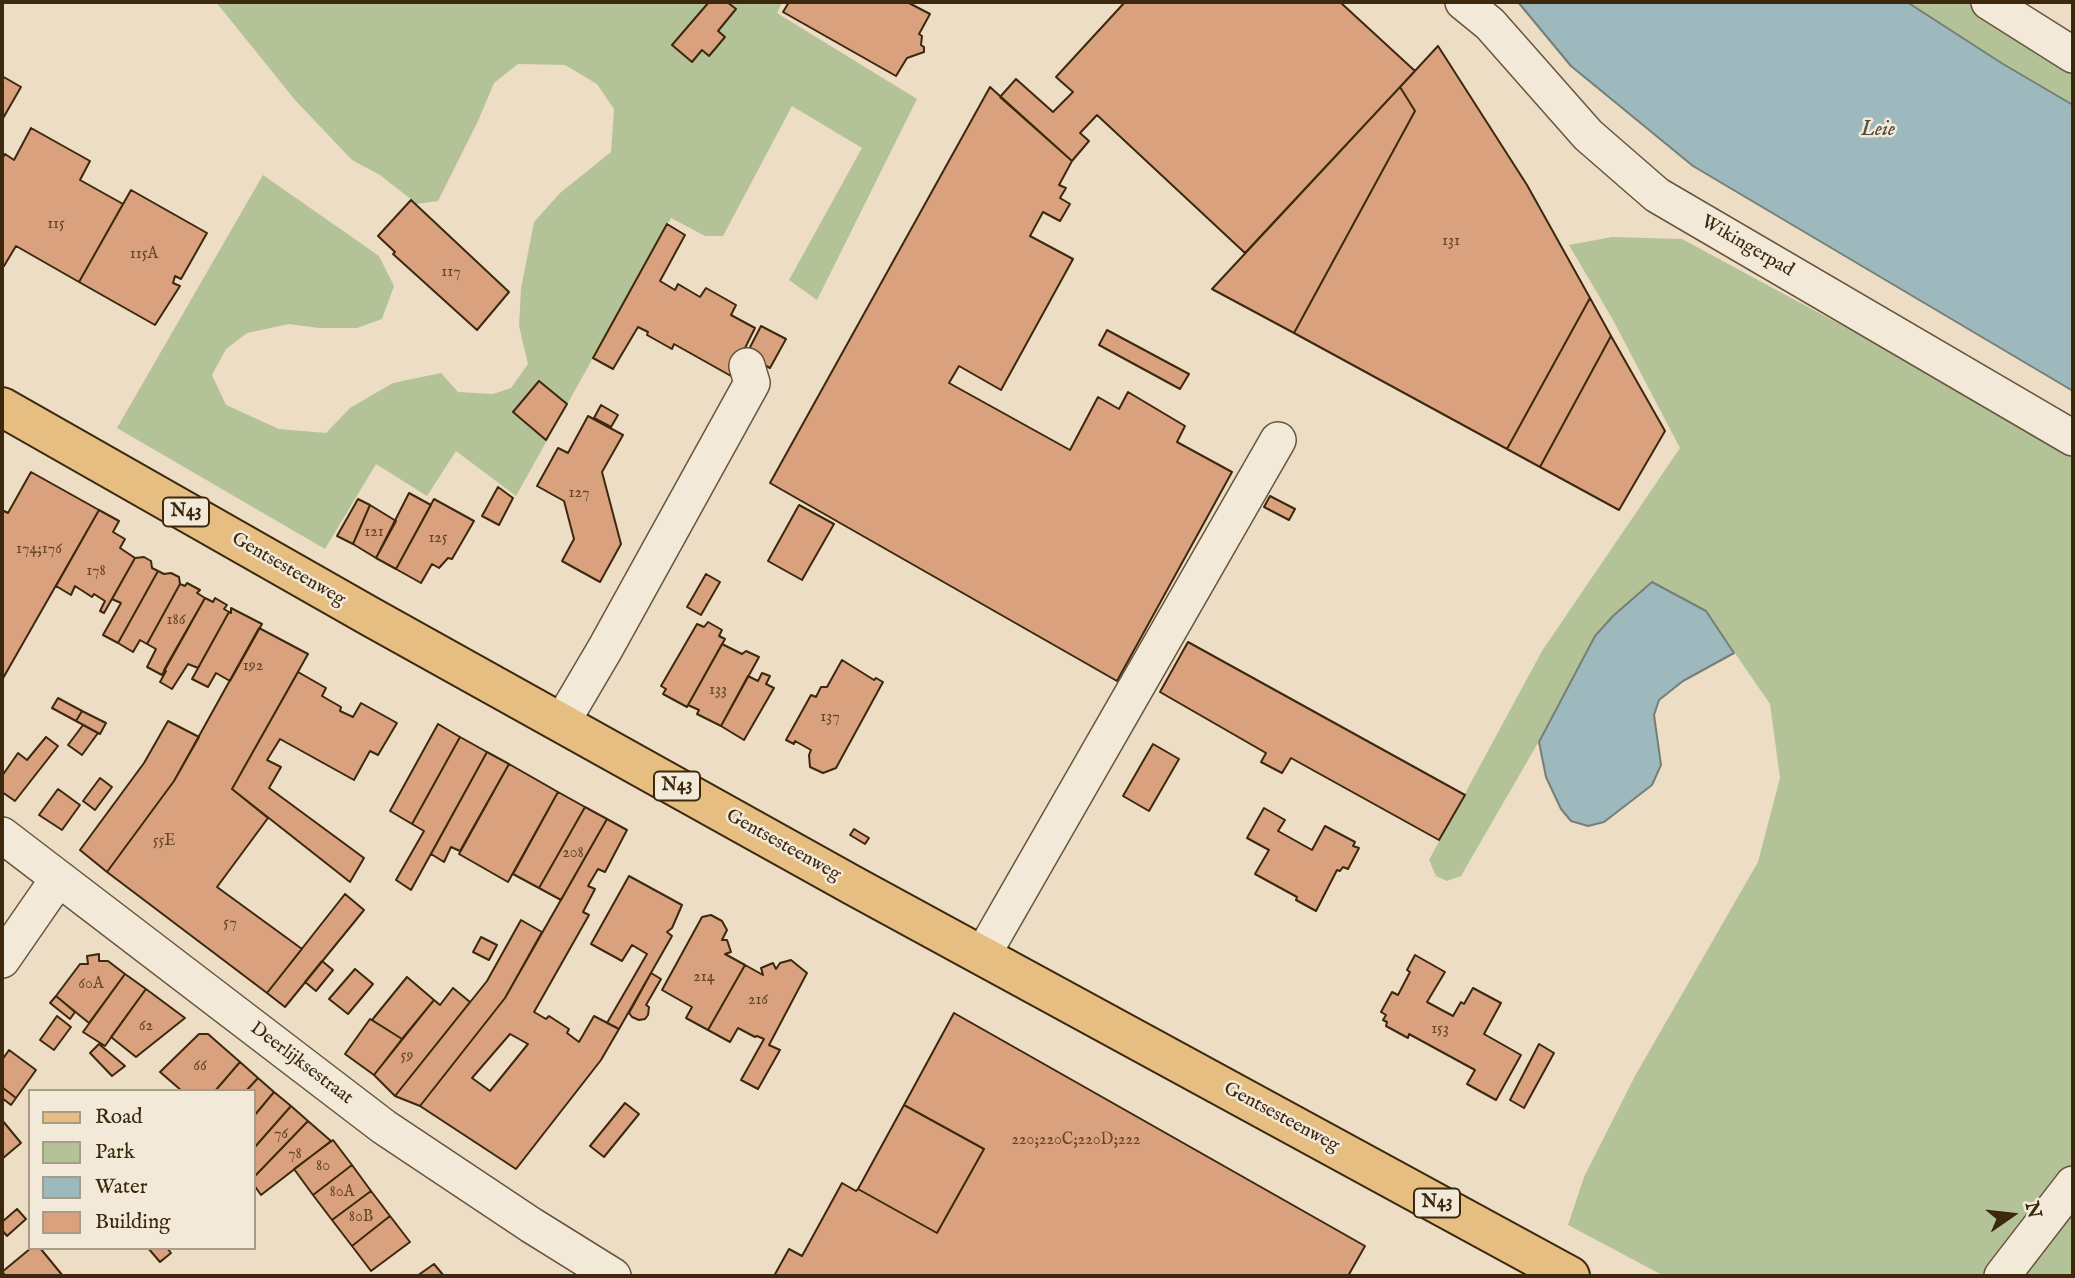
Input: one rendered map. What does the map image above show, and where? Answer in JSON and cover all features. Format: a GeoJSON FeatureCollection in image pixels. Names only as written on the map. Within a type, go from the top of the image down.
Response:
{"type":"FeatureCollection","features":[{"type":"Feature","properties":{"kind":"main road","name":"Gentsesteenweg"},"geometry":{"type":"LineString","coordinates":[[2,407],[371,617],[982,956],[1570,1276]]}},
{"type":"Feature","properties":{"kind":"street","name":"Wikingerpad"},"geometry":{"type":"LineString","coordinates":[[1463,2],[1490,24],[1588,135],[1657,195],[2073,438]]}},
{"type":"Feature","properties":{"kind":"street"},"geometry":{"type":"LineString","coordinates":[[1989,2],[2073,55]]}},
{"type":"Feature","properties":{"kind":"street"},"geometry":{"type":"LineString","coordinates":[[562,722],[606,649],[752,383],[747,366]]}},
{"type":"Feature","properties":{"kind":"street"},"geometry":{"type":"LineString","coordinates":[[982,956],[1278,440]]}},
{"type":"Feature","properties":{"kind":"street","name":"Deerlijksestraat"},"geometry":{"type":"LineString","coordinates":[[2,835],[384,1127],[613,1276]]}},
{"type":"Feature","properties":{"kind":"street"},"geometry":{"type":"LineString","coordinates":[[2,960],[58,879]]}},
{"type":"Feature","properties":{"kind":"street"},"geometry":{"type":"LineString","coordinates":[[2002,1276],[2073,1184]]}},
{"type":"Feature","properties":{"kind":"green space"},"geometry":{"type":"Polygon","coordinates":[[[216,2],[782,2],[777,13],[917,99],[817,300],[789,280],[862,148],[792,106],[723,236],[705,236],[671,218],[516,496],[456,451],[427,496],[376,464],[325,549],[117,428],[263,175],[379,256],[394,286],[382,319],[357,328],[319,328],[289,324],[247,333],[226,349],[212,375],[226,405],[279,429],[326,433],[350,408],[393,383],[441,373],[458,392],[493,394],[511,388],[528,364],[519,326],[521,289],[534,222],[560,193],[611,152],[614,109],[597,84],[565,65],[518,64],[494,83],[438,201],[417,204],[380,175],[352,160],[295,100],[216,2]]]}},
{"type":"Feature","properties":{"kind":"green space"},"geometry":{"type":"Polygon","coordinates":[[[1907,2],[1969,2],[2073,66],[2073,105],[2003,64],[1907,2]]]}},
{"type":"Feature","properties":{"kind":"green space"},"geometry":{"type":"Polygon","coordinates":[[[1612,237],[1682,239],[2073,450],[2073,1170],[1986,1276],[1664,1276],[1568,1225],[1584,1177],[1635,1076],[1758,862],[1780,778],[1770,704],[1706,611],[1595,636],[1561,703],[1461,876],[1447,881],[1436,876],[1429,860],[1542,651],[1680,448],[1613,320],[1569,245],[1612,237]]]}},
{"type":"Feature","properties":{"kind":"green space"},"geometry":{"type":"Polygon","coordinates":[[[2073,1199],[2073,1276],[2013,1276],[2073,1199]]]}},
{"type":"Feature","properties":{"kind":"water","name":"Leie"},"geometry":{"type":"Polygon","coordinates":[[[1518,2],[1907,2],[2073,105],[2073,391],[1693,166],[1571,66],[1518,2]]]}},
{"type":"Feature","properties":{"kind":"water"},"geometry":{"type":"Polygon","coordinates":[[[1652,582],[1706,611],[1734,653],[1683,681],[1659,700],[1654,715],[1661,765],[1652,785],[1604,822],[1588,826],[1571,821],[1561,809],[1546,777],[1539,742],[1595,636],[1613,616],[1652,582]]]}},
{"type":"Feature","properties":{"kind":"building"},"geometry":{"type":"Polygon","coordinates":[[[709,2],[727,2],[736,9],[718,31],[725,37],[709,56],[702,50],[692,62],[672,45],[709,2]]]}},
{"type":"Feature","properties":{"kind":"building"},"geometry":{"type":"Polygon","coordinates":[[[789,2],[907,2],[930,14],[919,34],[922,36],[921,45],[924,52],[907,58],[896,76],[783,12],[789,2]]]}},
{"type":"Feature","properties":{"kind":"building"},"geometry":{"type":"Polygon","coordinates":[[[1125,2],[1340,2],[1415,71],[1245,253],[1097,115],[1080,133],[1089,141],[1072,161],[1000,97],[1016,79],[1053,112],[1073,92],[1056,77],[1125,2]]]}},
{"type":"Feature","properties":{"kind":"building"},"geometry":{"type":"Polygon","coordinates":[[[1438,46],[1527,185],[1590,298],[1507,449],[1294,333],[1415,111],[1400,87],[1438,46]]]}},
{"type":"Feature","properties":{"kind":"building"},"geometry":{"type":"Polygon","coordinates":[[[2,76],[21,87],[2,120],[2,76]]]}},
{"type":"Feature","properties":{"kind":"building"},"geometry":{"type":"Polygon","coordinates":[[[990,87],[1072,161],[1059,185],[1066,188],[1060,198],[1070,204],[1060,221],[1043,212],[1030,236],[1073,259],[1001,390],[959,366],[949,383],[1070,450],[1098,397],[1119,409],[1128,392],[1185,426],[1177,442],[1232,472],[1117,681],[770,483],[990,87]]]}},
{"type":"Feature","properties":{"kind":"building"},"geometry":{"type":"Polygon","coordinates":[[[1400,87],[1415,111],[1294,333],[1212,289],[1400,87]]]}},
{"type":"Feature","properties":{"kind":"building"},"geometry":{"type":"Polygon","coordinates":[[[31,128],[90,161],[80,180],[123,204],[79,282],[16,246],[4,266],[2,265],[2,159],[5,154],[14,160],[31,128]]]}},
{"type":"Feature","properties":{"kind":"building"},"geometry":{"type":"Polygon","coordinates":[[[131,190],[207,233],[181,279],[175,276],[173,283],[180,286],[155,325],[79,282],[131,190]]]}},
{"type":"Feature","properties":{"kind":"building"},"geometry":{"type":"Polygon","coordinates":[[[411,200],[509,292],[477,330],[393,254],[395,252],[378,236],[411,200]]]}},
{"type":"Feature","properties":{"kind":"building"},"geometry":{"type":"Polygon","coordinates":[[[667,224],[685,235],[660,281],[675,290],[678,284],[700,297],[706,288],[736,305],[731,315],[755,328],[731,376],[674,344],[672,349],[638,327],[613,369],[593,358],[667,224]]]}},
{"type":"Feature","properties":{"kind":"building"},"geometry":{"type":"Polygon","coordinates":[[[1590,298],[1611,336],[1540,467],[1507,449],[1590,298]]]}},
{"type":"Feature","properties":{"kind":"building"},"geometry":{"type":"Polygon","coordinates":[[[761,326],[786,339],[770,368],[746,355],[761,326]]]}},
{"type":"Feature","properties":{"kind":"building"},"geometry":{"type":"Polygon","coordinates":[[[1107,330],[1189,374],[1180,389],[1099,345],[1107,330]]]}},
{"type":"Feature","properties":{"kind":"building"},"geometry":{"type":"Polygon","coordinates":[[[1611,336],[1665,431],[1619,510],[1540,467],[1611,336]]]}},
{"type":"Feature","properties":{"kind":"building"},"geometry":{"type":"Polygon","coordinates":[[[539,381],[567,404],[546,440],[513,412],[539,381]]]}},
{"type":"Feature","properties":{"kind":"building"},"geometry":{"type":"Polygon","coordinates":[[[601,405],[618,415],[611,427],[594,418],[601,405]]]}},
{"type":"Feature","properties":{"kind":"building"},"geometry":{"type":"Polygon","coordinates":[[[588,416],[623,435],[602,472],[621,544],[600,582],[562,561],[574,539],[564,501],[537,486],[558,448],[568,453],[588,416]]]}},
{"type":"Feature","properties":{"kind":"building"},"geometry":{"type":"Polygon","coordinates":[[[31,472],[99,510],[2,680],[2,510],[8,513],[31,472]]]}},
{"type":"Feature","properties":{"kind":"building"},"geometry":{"type":"Polygon","coordinates":[[[498,487],[513,498],[499,525],[482,516],[498,487]]]}},
{"type":"Feature","properties":{"kind":"building"},"geometry":{"type":"Polygon","coordinates":[[[409,493],[431,505],[396,569],[376,558],[409,493]]]}},
{"type":"Feature","properties":{"kind":"building"},"geometry":{"type":"Polygon","coordinates":[[[1270,496],[1295,509],[1289,520],[1264,507],[1270,496]]]}},
{"type":"Feature","properties":{"kind":"building"},"geometry":{"type":"Polygon","coordinates":[[[358,499],[370,505],[353,544],[337,536],[358,499]]]}},
{"type":"Feature","properties":{"kind":"building"},"geometry":{"type":"Polygon","coordinates":[[[434,499],[474,521],[452,559],[448,558],[439,568],[432,564],[421,583],[396,569],[434,499]]]}},
{"type":"Feature","properties":{"kind":"building"},"geometry":{"type":"Polygon","coordinates":[[[370,505],[396,521],[376,558],[353,544],[370,505]]]}},
{"type":"Feature","properties":{"kind":"building"},"geometry":{"type":"Polygon","coordinates":[[[799,505],[834,524],[802,580],[768,561],[799,505]]]}},
{"type":"Feature","properties":{"kind":"building"},"geometry":{"type":"Polygon","coordinates":[[[99,510],[119,521],[113,532],[125,539],[120,548],[135,558],[104,613],[100,611],[105,601],[94,594],[92,597],[75,586],[71,595],[56,586],[99,510]]]}},
{"type":"Feature","properties":{"kind":"building"},"geometry":{"type":"Polygon","coordinates":[[[144,557],[151,561],[152,568],[158,571],[118,643],[103,635],[121,603],[112,599],[135,558],[144,557]]]}},
{"type":"Feature","properties":{"kind":"building"},"geometry":{"type":"Polygon","coordinates":[[[158,571],[179,577],[180,584],[147,644],[140,640],[133,652],[118,643],[158,571]]]}},
{"type":"Feature","properties":{"kind":"building"},"geometry":{"type":"Polygon","coordinates":[[[706,574],[720,582],[701,615],[687,607],[706,574]]]}},
{"type":"Feature","properties":{"kind":"building"},"geometry":{"type":"Polygon","coordinates":[[[187,583],[200,590],[197,593],[205,598],[162,675],[147,667],[156,649],[147,644],[180,584],[185,586],[187,583]]]}},
{"type":"Feature","properties":{"kind":"building"},"geometry":{"type":"Polygon","coordinates":[[[205,598],[213,602],[215,598],[227,605],[224,609],[229,612],[198,668],[188,664],[172,689],[160,682],[166,671],[164,670],[205,598]]]}},
{"type":"Feature","properties":{"kind":"building"},"geometry":{"type":"Polygon","coordinates":[[[231,608],[262,624],[230,681],[216,673],[208,687],[192,679],[229,612],[231,613],[231,608]]]}},
{"type":"Feature","properties":{"kind":"building"},"geometry":{"type":"Polygon","coordinates":[[[708,622],[722,630],[719,636],[725,639],[687,707],[663,694],[666,689],[661,686],[697,624],[704,627],[708,622]]]}},
{"type":"Feature","properties":{"kind":"building"},"geometry":{"type":"Polygon","coordinates":[[[259,628],[308,654],[232,789],[268,818],[217,887],[302,949],[267,993],[107,872],[174,781],[259,628]]]}},
{"type":"Feature","properties":{"kind":"building"},"geometry":{"type":"Polygon","coordinates":[[[1188,642],[1465,795],[1439,840],[1291,758],[1282,773],[1261,762],[1266,753],[1160,692],[1188,642]]]}},
{"type":"Feature","properties":{"kind":"building"},"geometry":{"type":"Polygon","coordinates":[[[722,644],[742,654],[746,651],[759,657],[721,726],[697,714],[699,710],[688,705],[722,644]]]}},
{"type":"Feature","properties":{"kind":"building"},"geometry":{"type":"Polygon","coordinates":[[[842,660],[874,680],[876,678],[883,682],[836,768],[823,773],[810,767],[811,750],[795,741],[794,744],[786,740],[811,695],[816,697],[821,687],[827,687],[842,660]]]}},
{"type":"Feature","properties":{"kind":"building"},"geometry":{"type":"Polygon","coordinates":[[[298,672],[326,688],[322,696],[341,707],[340,711],[353,717],[361,703],[397,723],[378,755],[370,751],[354,780],[280,739],[267,760],[281,767],[269,788],[364,858],[350,882],[232,789],[298,672]]]}},
{"type":"Feature","properties":{"kind":"building"},"geometry":{"type":"Polygon","coordinates":[[[762,673],[770,676],[766,684],[774,688],[744,740],[721,726],[748,676],[758,681],[762,673]]]}},
{"type":"Feature","properties":{"kind":"building"},"geometry":{"type":"Polygon","coordinates":[[[58,698],[82,711],[76,721],[52,708],[58,698]]]}},
{"type":"Feature","properties":{"kind":"building"},"geometry":{"type":"Polygon","coordinates":[[[82,711],[106,723],[100,734],[76,721],[82,711]]]}},
{"type":"Feature","properties":{"kind":"building"},"geometry":{"type":"Polygon","coordinates":[[[168,721],[199,737],[174,781],[107,872],[80,850],[144,763],[168,721]]]}},
{"type":"Feature","properties":{"kind":"building"},"geometry":{"type":"Polygon","coordinates":[[[438,724],[460,737],[412,824],[390,811],[438,724]]]}},
{"type":"Feature","properties":{"kind":"building"},"geometry":{"type":"Polygon","coordinates":[[[83,725],[98,733],[82,755],[68,745],[83,725]]]}},
{"type":"Feature","properties":{"kind":"building"},"geometry":{"type":"Polygon","coordinates":[[[46,737],[58,746],[15,801],[2,792],[2,776],[18,753],[27,760],[46,737]]]}},
{"type":"Feature","properties":{"kind":"building"},"geometry":{"type":"Polygon","coordinates":[[[460,737],[487,752],[411,890],[396,880],[424,831],[412,824],[460,737]]]}},
{"type":"Feature","properties":{"kind":"building"},"geometry":{"type":"Polygon","coordinates":[[[1153,744],[1179,759],[1149,811],[1123,796],[1153,744]]]}},
{"type":"Feature","properties":{"kind":"building"},"geometry":{"type":"Polygon","coordinates":[[[487,752],[509,764],[460,851],[451,847],[444,862],[431,854],[487,752]]]}},
{"type":"Feature","properties":{"kind":"building"},"geometry":{"type":"Polygon","coordinates":[[[509,764],[558,792],[508,882],[459,854],[509,764]]]}},
{"type":"Feature","properties":{"kind":"building"},"geometry":{"type":"Polygon","coordinates":[[[100,778],[112,787],[95,810],[83,801],[100,778]]]}},
{"type":"Feature","properties":{"kind":"building"},"geometry":{"type":"Polygon","coordinates":[[[58,789],[80,805],[62,830],[39,815],[58,789]]]}},
{"type":"Feature","properties":{"kind":"building"},"geometry":{"type":"Polygon","coordinates":[[[558,792],[585,807],[539,888],[513,874],[558,792]]]}},
{"type":"Feature","properties":{"kind":"building"},"geometry":{"type":"Polygon","coordinates":[[[585,807],[607,819],[561,900],[539,888],[585,807]]]}},
{"type":"Feature","properties":{"kind":"building"},"geometry":{"type":"Polygon","coordinates":[[[1264,808],[1285,820],[1278,831],[1312,850],[1325,826],[1355,842],[1353,846],[1359,848],[1348,869],[1343,867],[1340,871],[1337,870],[1316,911],[1296,900],[1297,897],[1255,874],[1269,850],[1247,838],[1264,808]]]}},
{"type":"Feature","properties":{"kind":"building"},"geometry":{"type":"Polygon","coordinates":[[[607,819],[627,830],[605,872],[598,869],[588,886],[595,889],[583,912],[589,915],[534,1012],[546,1019],[549,1016],[569,1029],[567,1033],[579,1042],[594,1016],[619,1029],[601,1060],[516,1169],[420,1106],[505,998],[607,819]],[[510,1034],[472,1078],[490,1091],[528,1044],[510,1034]]]}},
{"type":"Feature","properties":{"kind":"building"},"geometry":{"type":"Polygon","coordinates":[[[854,829],[869,838],[865,844],[850,835],[854,829]]]}},
{"type":"Feature","properties":{"kind":"building"},"geometry":{"type":"Polygon","coordinates":[[[629,876],[682,905],[672,928],[667,932],[672,936],[619,1029],[607,1023],[647,954],[632,945],[622,961],[591,944],[629,876]]]}},
{"type":"Feature","properties":{"kind":"building"},"geometry":{"type":"Polygon","coordinates":[[[345,894],[364,910],[285,1007],[267,993],[345,894]]]}},
{"type":"Feature","properties":{"kind":"building"},"geometry":{"type":"Polygon","coordinates":[[[711,915],[722,921],[727,930],[722,940],[727,940],[731,952],[725,954],[745,965],[708,1030],[686,1018],[692,1007],[662,990],[702,917],[711,915]]]}},
{"type":"Feature","properties":{"kind":"building"},"geometry":{"type":"Polygon","coordinates":[[[521,920],[542,932],[505,998],[420,1106],[395,1096],[487,981],[521,920]]]}},
{"type":"Feature","properties":{"kind":"building"},"geometry":{"type":"Polygon","coordinates":[[[481,937],[497,945],[489,960],[473,952],[481,937]]]}},
{"type":"Feature","properties":{"kind":"building"},"geometry":{"type":"Polygon","coordinates":[[[99,954],[99,961],[108,961],[125,974],[89,1023],[56,996],[80,964],[88,964],[87,956],[99,954]]]}},
{"type":"Feature","properties":{"kind":"building"},"geometry":{"type":"Polygon","coordinates":[[[1415,955],[1445,972],[1427,1002],[1453,1016],[1473,988],[1501,1003],[1484,1034],[1521,1055],[1496,1100],[1467,1084],[1475,1070],[1409,1034],[1408,1038],[1386,1026],[1387,1022],[1383,1020],[1386,1015],[1381,1012],[1392,992],[1398,995],[1415,955]]]}},
{"type":"Feature","properties":{"kind":"building"},"geometry":{"type":"Polygon","coordinates":[[[791,960],[807,973],[769,1045],[780,1050],[758,1089],[741,1080],[764,1039],[738,1028],[730,1042],[708,1030],[745,965],[763,975],[761,968],[773,963],[776,969],[780,963],[791,960]]]}},
{"type":"Feature","properties":{"kind":"building"},"geometry":{"type":"Polygon","coordinates":[[[322,961],[333,970],[316,991],[305,982],[322,961]]]}},
{"type":"Feature","properties":{"kind":"building"},"geometry":{"type":"Polygon","coordinates":[[[355,969],[373,984],[348,1014],[329,999],[355,969]]]}},
{"type":"Feature","properties":{"kind":"building"},"geometry":{"type":"Polygon","coordinates":[[[651,973],[661,979],[646,1005],[649,1007],[648,1015],[639,1020],[629,1013],[651,973]]]}},
{"type":"Feature","properties":{"kind":"building"},"geometry":{"type":"Polygon","coordinates":[[[125,974],[146,989],[105,1046],[83,1032],[125,974]]]}},
{"type":"Feature","properties":{"kind":"building"},"geometry":{"type":"Polygon","coordinates":[[[407,977],[434,1000],[402,1039],[372,1020],[407,977]]]}},
{"type":"Feature","properties":{"kind":"building"},"geometry":{"type":"Polygon","coordinates":[[[453,988],[470,1002],[395,1096],[374,1075],[434,1000],[440,1005],[453,988]]]}},
{"type":"Feature","properties":{"kind":"building"},"geometry":{"type":"Polygon","coordinates":[[[146,989],[185,1018],[136,1057],[111,1037],[146,989]]]}},
{"type":"Feature","properties":{"kind":"building"},"geometry":{"type":"Polygon","coordinates":[[[56,996],[75,1012],[70,1019],[50,1003],[56,996]]]}},
{"type":"Feature","properties":{"kind":"building"},"geometry":{"type":"Polygon","coordinates":[[[954,1013],[1365,1246],[1348,1276],[774,1276],[789,1249],[802,1256],[842,1183],[856,1191],[858,1189],[937,1233],[984,1149],[904,1105],[954,1013]]]}},
{"type":"Feature","properties":{"kind":"building"},"geometry":{"type":"Polygon","coordinates":[[[57,1016],[71,1027],[54,1050],[40,1040],[57,1016]]]}},
{"type":"Feature","properties":{"kind":"building"},"geometry":{"type":"Polygon","coordinates":[[[370,1019],[402,1039],[374,1075],[345,1054],[370,1019]]]}},
{"type":"Feature","properties":{"kind":"building"},"geometry":{"type":"Polygon","coordinates":[[[199,1034],[208,1034],[240,1062],[217,1089],[180,1089],[160,1072],[199,1034]]]}},
{"type":"Feature","properties":{"kind":"building"},"geometry":{"type":"Polygon","coordinates":[[[99,1044],[125,1066],[112,1076],[90,1053],[99,1044]]]}},
{"type":"Feature","properties":{"kind":"building"},"geometry":{"type":"Polygon","coordinates":[[[1539,1044],[1554,1053],[1524,1108],[1510,1100],[1539,1044]]]}},
{"type":"Feature","properties":{"kind":"building"},"geometry":{"type":"Polygon","coordinates":[[[9,1050],[36,1070],[16,1098],[2,1087],[2,1060],[9,1050]]]}},
{"type":"Feature","properties":{"kind":"building"},"geometry":{"type":"Polygon","coordinates":[[[240,1062],[258,1078],[248,1089],[217,1089],[240,1062]]]}},
{"type":"Feature","properties":{"kind":"building"},"geometry":{"type":"Polygon","coordinates":[[[258,1078],[274,1092],[256,1114],[256,1089],[248,1089],[258,1078]]]}},
{"type":"Feature","properties":{"kind":"building"},"geometry":{"type":"Polygon","coordinates":[[[2,1087],[16,1098],[11,1105],[2,1098],[2,1087]]]}},
{"type":"Feature","properties":{"kind":"building"},"geometry":{"type":"Polygon","coordinates":[[[274,1092],[291,1106],[256,1146],[256,1114],[274,1092]]]}},
{"type":"Feature","properties":{"kind":"building"},"geometry":{"type":"Polygon","coordinates":[[[625,1103],[639,1114],[604,1157],[590,1146],[625,1103]]]}},
{"type":"Feature","properties":{"kind":"building"},"geometry":{"type":"Polygon","coordinates":[[[904,1105],[984,1149],[937,1233],[858,1189],[904,1105]]]}},
{"type":"Feature","properties":{"kind":"building"},"geometry":{"type":"Polygon","coordinates":[[[291,1106],[308,1121],[256,1175],[256,1146],[291,1106]]]}},
{"type":"Feature","properties":{"kind":"building"},"geometry":{"type":"Polygon","coordinates":[[[2,1120],[21,1143],[2,1159],[2,1120]]]}},
{"type":"Feature","properties":{"kind":"building"},"geometry":{"type":"Polygon","coordinates":[[[308,1121],[331,1141],[261,1195],[256,1188],[256,1175],[308,1121]]]}},
{"type":"Feature","properties":{"kind":"building"},"geometry":{"type":"Polygon","coordinates":[[[333,1140],[352,1165],[313,1195],[294,1169],[333,1140]]]}},
{"type":"Feature","properties":{"kind":"building"},"geometry":{"type":"Polygon","coordinates":[[[352,1165],[371,1191],[332,1220],[313,1195],[352,1165]]]}},
{"type":"Feature","properties":{"kind":"building"},"geometry":{"type":"Polygon","coordinates":[[[371,1191],[390,1216],[352,1246],[332,1220],[371,1191]]]}},
{"type":"Feature","properties":{"kind":"building"},"geometry":{"type":"Polygon","coordinates":[[[17,1209],[26,1219],[7,1236],[2,1230],[2,1222],[17,1209]]]}},
{"type":"Feature","properties":{"kind":"building"},"geometry":{"type":"Polygon","coordinates":[[[390,1216],[410,1242],[371,1271],[352,1246],[390,1216]]]}},
{"type":"Feature","properties":{"kind":"building"},"geometry":{"type":"Polygon","coordinates":[[[29,1250],[42,1250],[63,1276],[6,1276],[2,1272],[29,1250]]]}},
{"type":"Feature","properties":{"kind":"building"},"geometry":{"type":"Polygon","coordinates":[[[150,1250],[169,1250],[171,1253],[160,1262],[150,1250]]]}},
{"type":"Feature","properties":{"kind":"building"},"geometry":{"type":"Polygon","coordinates":[[[434,1264],[444,1276],[417,1276],[434,1264]]]}}]}
